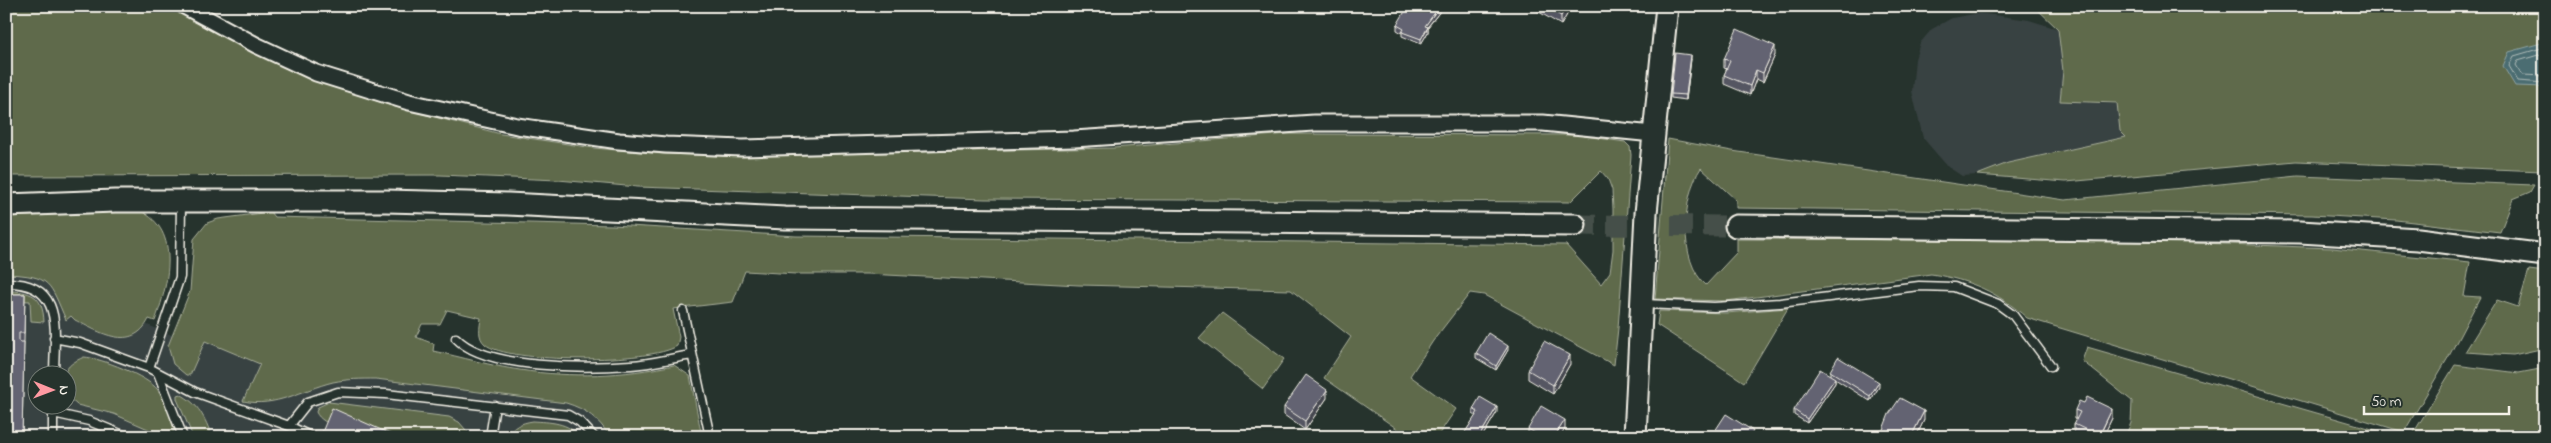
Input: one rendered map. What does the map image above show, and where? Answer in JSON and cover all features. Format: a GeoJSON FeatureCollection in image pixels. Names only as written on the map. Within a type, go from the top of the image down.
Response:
{"type":"FeatureCollection","features":[{"type":"Feature","properties":{"kind":"main road"},"geometry":{"type":"LineString","coordinates":[[1635,437],[1640,303],[1653,134],[1667,6]]}},
{"type":"Feature","properties":{"kind":"main road"},"geometry":{"type":"LineString","coordinates":[[6,205],[181,200],[469,202],[794,218],[1575,225]]}},
{"type":"Feature","properties":{"kind":"main road"},"geometry":{"type":"LineString","coordinates":[[1736,226],[2300,232],[2418,239],[2545,254]]}},
{"type":"Feature","properties":{"kind":"street"},"geometry":{"type":"LineString","coordinates":[[184,6],[256,45],[316,73],[409,102],[518,126],[666,145],[742,148],[1064,139],[1275,124],[1324,123],[1543,123],[1653,134]]}},
{"type":"Feature","properties":{"kind":"lane"},"geometry":{"type":"LineString","coordinates":[[149,368],[180,277],[181,200]]}},
{"type":"Feature","properties":{"kind":"lane"},"geometry":{"type":"LineString","coordinates":[[6,283],[22,282],[36,287],[46,297],[53,312],[54,366]]}},
{"type":"Feature","properties":{"kind":"lane"},"geometry":{"type":"LineString","coordinates":[[1640,303],[1714,307],[1780,303],[1919,286],[1954,287],[1998,304],[2013,315],[2051,366]]}},
{"type":"Feature","properties":{"kind":"lane"},"geometry":{"type":"LineString","coordinates":[[683,311],[710,437]]}},
{"type":"Feature","properties":{"kind":"lane"},"geometry":{"type":"LineString","coordinates":[[54,338],[80,343],[149,368],[194,392],[289,426],[312,437]]}},
{"type":"Feature","properties":{"kind":"lane"},"geometry":{"type":"LineString","coordinates":[[456,338],[464,346],[488,356],[519,363],[632,365],[692,355]]}},
{"type":"Feature","properties":{"kind":"lane"},"geometry":{"type":"LineString","coordinates":[[158,373],[183,437]]}},
{"type":"Feature","properties":{"kind":"lane"},"geometry":{"type":"LineString","coordinates":[[289,426],[308,402],[338,392],[386,394],[568,415],[580,422],[594,437]]}},
{"type":"Feature","properties":{"kind":"lane"},"geometry":{"type":"LineString","coordinates":[[490,437],[495,406]]}},
{"type":"Feature","properties":{"kind":"lane"},"geometry":{"type":"LineString","coordinates":[[53,416],[53,437]]}},
{"type":"Feature","properties":{"kind":"lane"},"geometry":{"type":"LineString","coordinates":[[74,416],[128,437]]}},
{"type":"Feature","properties":{"kind":"shaded area"},"geometry":{"type":"Polygon","coordinates":[[[1979,13],[2029,20],[2058,29],[2063,71],[2060,101],[2117,104],[2120,131],[2126,137],[2008,163],[1977,175],[1962,176],[1948,167],[1923,138],[1912,91],[1915,59],[1920,43],[1932,29],[1952,18],[1979,13]]]}},
{"type":"Feature","properties":{"kind":"shaded area"},"geometry":{"type":"Polygon","coordinates":[[[6,246],[138,321],[193,344],[204,332],[593,387],[658,437],[6,437],[6,246]]]}},
{"type":"Feature","properties":{"kind":"green space"},"geometry":{"type":"Polygon","coordinates":[[[6,6],[172,6],[224,38],[310,79],[392,106],[501,134],[594,148],[663,154],[724,156],[1113,148],[1289,134],[1578,135],[1625,142],[1630,147],[1631,155],[1614,365],[1484,295],[1470,293],[1433,341],[1410,376],[1456,409],[1437,437],[1409,437],[1324,378],[1351,337],[1291,290],[1079,285],[868,274],[796,274],[745,271],[733,302],[673,309],[679,337],[677,346],[662,352],[640,356],[580,359],[549,358],[499,351],[482,341],[480,335],[481,318],[447,310],[440,324],[422,324],[416,337],[434,344],[433,351],[539,373],[617,374],[674,365],[690,376],[702,437],[610,437],[591,416],[580,408],[566,403],[376,379],[333,382],[278,400],[266,402],[243,401],[260,364],[205,341],[190,375],[186,375],[173,364],[168,346],[190,291],[194,239],[207,223],[218,219],[270,212],[274,217],[612,225],[796,236],[1566,245],[1601,284],[1610,272],[1613,250],[1612,190],[1608,179],[1601,171],[1570,202],[985,199],[638,187],[558,180],[440,175],[6,176],[6,6]]]}},
{"type":"Feature","properties":{"kind":"green space"},"geometry":{"type":"Polygon","coordinates":[[[2034,6],[2545,6],[2545,166],[2542,171],[2296,161],[2066,182],[1977,175],[2008,163],[2126,137],[2120,131],[2117,103],[2060,101],[2063,71],[2058,29],[2034,6]]]}},
{"type":"Feature","properties":{"kind":"green space"},"geometry":{"type":"Polygon","coordinates":[[[1668,139],[1732,151],[2065,200],[2298,176],[2534,185],[2530,192],[2513,199],[2500,232],[2396,220],[2312,215],[1736,208],[1736,200],[1701,168],[1690,194],[1686,228],[1687,245],[1697,274],[1706,285],[1737,252],[1737,239],[2147,241],[2332,248],[2470,262],[2464,296],[2480,297],[2449,356],[2404,432],[2027,318],[2005,301],[1983,288],[1931,274],[1726,301],[1655,299],[1668,139]]]}},
{"type":"Feature","properties":{"kind":"green space"},"geometry":{"type":"Polygon","coordinates":[[[140,211],[153,220],[162,231],[167,245],[168,260],[164,292],[155,321],[149,319],[142,329],[134,335],[115,337],[94,330],[71,316],[66,320],[52,289],[41,279],[6,274],[6,217],[140,211]]]}},
{"type":"Feature","properties":{"kind":"green space"},"geometry":{"type":"Polygon","coordinates":[[[2529,270],[2545,272],[2545,348],[2513,355],[2465,352],[2497,300],[2518,307],[2529,270]]]}},
{"type":"Feature","properties":{"kind":"green space"},"geometry":{"type":"Polygon","coordinates":[[[6,291],[22,292],[34,296],[41,306],[44,322],[31,321],[30,301],[6,300],[6,291]]]}},
{"type":"Feature","properties":{"kind":"green space"},"geometry":{"type":"Polygon","coordinates":[[[1788,308],[1744,382],[1657,325],[1659,311],[1726,313],[1788,308]]]}},
{"type":"Feature","properties":{"kind":"green space"},"geometry":{"type":"Polygon","coordinates":[[[1222,313],[1284,359],[1263,389],[1199,338],[1222,313]]]}},
{"type":"Feature","properties":{"kind":"green space"},"geometry":{"type":"Polygon","coordinates":[[[2087,347],[2400,437],[2125,437],[2131,423],[2132,401],[2082,361],[2087,347]]]}},
{"type":"Feature","properties":{"kind":"green space"},"geometry":{"type":"Polygon","coordinates":[[[84,357],[92,358],[123,369],[152,385],[161,394],[168,409],[174,430],[171,436],[164,436],[114,414],[78,405],[78,366],[69,366],[84,357]]]}},
{"type":"Feature","properties":{"kind":"green space"},"geometry":{"type":"Polygon","coordinates":[[[2455,365],[2519,373],[2545,368],[2545,437],[2411,437],[2455,365]]]}},
{"type":"Feature","properties":{"kind":"green space"},"geometry":{"type":"Polygon","coordinates":[[[180,394],[197,407],[212,437],[193,437],[177,399],[177,395],[180,394]]]}},
{"type":"Feature","properties":{"kind":"green space"},"geometry":{"type":"Polygon","coordinates":[[[329,402],[449,417],[459,422],[472,437],[413,437],[363,433],[341,428],[325,421],[316,412],[318,407],[329,402]]]}},
{"type":"Feature","properties":{"kind":"green space"},"geometry":{"type":"Polygon","coordinates":[[[533,421],[552,423],[570,428],[579,437],[506,437],[518,426],[533,421]]]}},
{"type":"Feature","properties":{"kind":"water"},"geometry":{"type":"Polygon","coordinates":[[[2545,42],[2545,87],[2515,86],[2503,66],[2509,52],[2545,42]]]}},
{"type":"Feature","properties":{"kind":"building"},"geometry":{"type":"Polygon","coordinates":[[[1408,6],[1440,6],[1425,26],[1428,27],[1421,39],[1402,32],[1404,29],[1397,25],[1408,6]]]}},
{"type":"Feature","properties":{"kind":"building"},"geometry":{"type":"Polygon","coordinates":[[[1544,6],[1567,6],[1561,16],[1544,6]]]}},
{"type":"Feature","properties":{"kind":"building"},"geometry":{"type":"Polygon","coordinates":[[[1737,29],[1775,46],[1763,73],[1756,70],[1750,86],[1724,75],[1730,61],[1724,59],[1737,29]]]}},
{"type":"Feature","properties":{"kind":"building"},"geometry":{"type":"Polygon","coordinates":[[[1675,53],[1691,55],[1686,95],[1671,94],[1675,53]]]}},
{"type":"Feature","properties":{"kind":"building"},"geometry":{"type":"Polygon","coordinates":[[[6,294],[25,294],[24,333],[19,333],[19,342],[24,342],[22,437],[6,437],[6,294]]]}},
{"type":"Feature","properties":{"kind":"building"},"geometry":{"type":"Polygon","coordinates":[[[1488,333],[1508,346],[1496,366],[1476,353],[1488,333]]]}},
{"type":"Feature","properties":{"kind":"building"},"geometry":{"type":"Polygon","coordinates":[[[1544,341],[1570,355],[1553,385],[1528,370],[1544,341]]]}},
{"type":"Feature","properties":{"kind":"building"},"geometry":{"type":"Polygon","coordinates":[[[1838,357],[1879,382],[1870,396],[1830,371],[1838,357]]]}},
{"type":"Feature","properties":{"kind":"building"},"geometry":{"type":"Polygon","coordinates":[[[1820,369],[1835,378],[1807,419],[1794,410],[1820,369]]]}},
{"type":"Feature","properties":{"kind":"building"},"geometry":{"type":"Polygon","coordinates":[[[1306,375],[1327,390],[1305,421],[1284,407],[1306,375]]]}},
{"type":"Feature","properties":{"kind":"building"},"geometry":{"type":"Polygon","coordinates":[[[1480,397],[1497,407],[1479,437],[1462,437],[1478,412],[1473,409],[1480,397]]]}},
{"type":"Feature","properties":{"kind":"building"},"geometry":{"type":"Polygon","coordinates":[[[2087,397],[2112,409],[2099,436],[2074,424],[2080,412],[2075,410],[2079,401],[2084,403],[2087,397]]]}},
{"type":"Feature","properties":{"kind":"building"},"geometry":{"type":"Polygon","coordinates":[[[1900,398],[1924,411],[1911,437],[1892,437],[1882,432],[1889,414],[1900,398]]]}},
{"type":"Feature","properties":{"kind":"building"},"geometry":{"type":"Polygon","coordinates":[[[1541,406],[1565,420],[1554,437],[1542,437],[1528,429],[1541,406]]]}},
{"type":"Feature","properties":{"kind":"building"},"geometry":{"type":"Polygon","coordinates":[[[332,408],[397,437],[320,437],[332,408]]]}},
{"type":"Feature","properties":{"kind":"building"},"geometry":{"type":"Polygon","coordinates":[[[1726,414],[1753,431],[1750,437],[1711,437],[1726,414]]]}},
{"type":"Feature","properties":{"kind":"tunnel"},"geometry":{"type":"LineString","coordinates":[[1575,225],[1736,226]]}}]}
